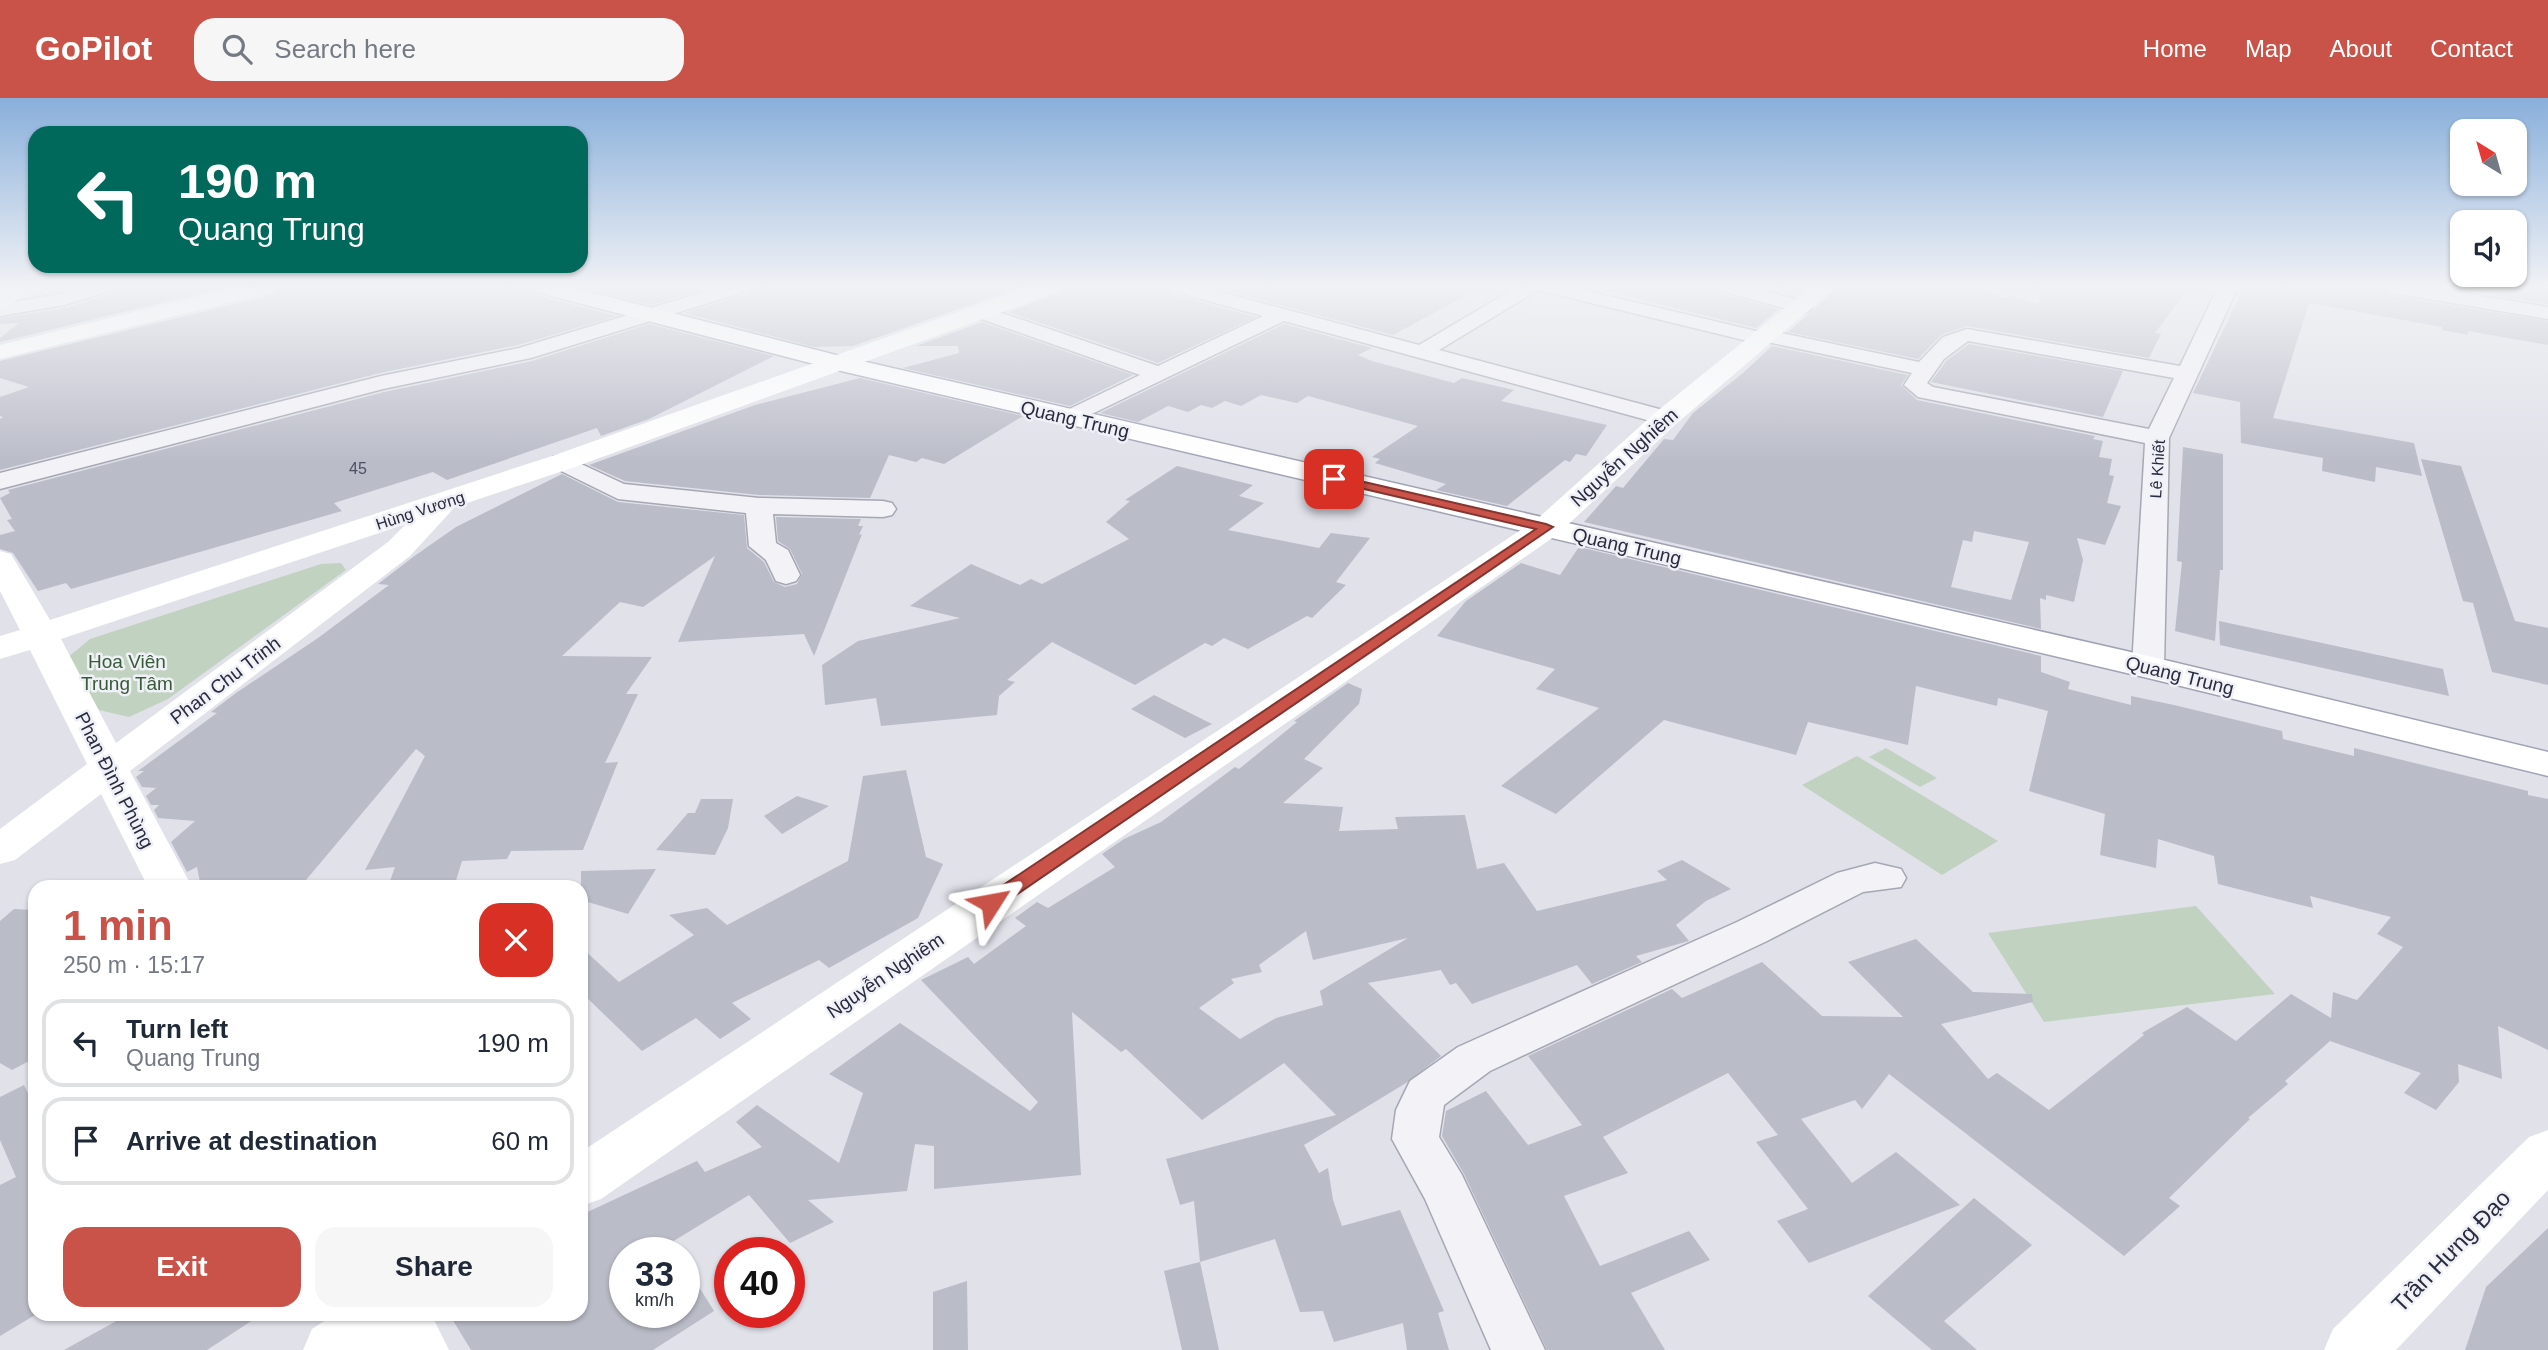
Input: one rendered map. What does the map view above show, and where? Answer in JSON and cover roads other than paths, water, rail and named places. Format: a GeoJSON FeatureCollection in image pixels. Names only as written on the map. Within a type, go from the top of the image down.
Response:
{"type":"FeatureCollection","features":[{"type":"Feature","properties":{"kind":"street"},"geometry":{"type":"LineString","coordinates":[[0,352],[27,345]]}},
{"type":"Feature","properties":{"kind":"street"},"geometry":{"type":"LineString","coordinates":[[0,481],[381,383],[549,345]]}},
{"type":"Feature","properties":{"kind":"street","name":"Quang Trung"},"geometry":{"type":"LineString","coordinates":[[767,345],[1069,418],[2148,667],[2548,764]]}},
{"type":"Feature","properties":{"kind":"street","name":"Hùng Vương"},"geometry":{"type":"LineString","coordinates":[[0,648],[562,463],[886,345]]}},
{"type":"Feature","properties":{"kind":"street"},"geometry":{"type":"LineString","coordinates":[[1077,345],[1159,374]]}},
{"type":"Feature","properties":{"kind":"street"},"geometry":{"type":"LineString","coordinates":[[1069,418],[1218,345]]}},
{"type":"Feature","properties":{"kind":"street"},"geometry":{"type":"LineString","coordinates":[[1391,345],[1666,418]]}},
{"type":"Feature","properties":{"kind":"street"},"geometry":{"type":"LineString","coordinates":[[1420,353],[1433,345]]}},
{"type":"Feature","properties":{"kind":"street","name":"Nguyễn Nghiêm"},"geometry":{"type":"LineString","coordinates":[[588,1177],[1546,527],[1666,418],[1754,345]]}},
{"type":"Feature","properties":{"kind":"street"},"geometry":{"type":"LineString","coordinates":[[1806,345],[1924,369]]}},
{"type":"Feature","properties":{"kind":"street"},"geometry":{"type":"LineString","coordinates":[[1947,345],[1924,369],[1915,385],[1926,392],[2157,439]]}},
{"type":"Feature","properties":{"kind":"street"},"geometry":{"type":"LineString","coordinates":[[2026,345],[2187,374]]}},
{"type":"Feature","properties":{"kind":"street","name":"Lê Khiết"},"geometry":{"type":"LineString","coordinates":[[2148,667],[2157,439],[2200,345]]}},
{"type":"Feature","properties":{"kind":"street"},"geometry":{"type":"LineString","coordinates":[[562,463],[618,491],[759,506],[883,509]]}},
{"type":"Feature","properties":{"kind":"street","name":"Phan Chu Trinh"},"geometry":{"type":"LineString","coordinates":[[0,850],[399,549],[444,503]]}},
{"type":"Feature","properties":{"kind":"street"},"geometry":{"type":"LineString","coordinates":[[759,506],[763,547],[778,556],[786,575]]}},
{"type":"Feature","properties":{"kind":"street","name":"Phan Đình Phùng"},"geometry":{"type":"LineString","coordinates":[[0,561],[42,633],[107,769],[166,880]]}},
{"type":"Feature","properties":{"kind":"street"},"geometry":{"type":"LineString","coordinates":[[1518,1350],[1445,1190],[1415,1139],[1419,1110],[1426,1094],[1474,1059],[1852,883],[1875,876],[1887,877]]}},
{"type":"Feature","properties":{"kind":"street","name":"Trần Hưng Đạo"},"geometry":{"type":"LineString","coordinates":[[2355,1350],[2548,1153]]}},
{"type":"Feature","properties":{"kind":"street"},"geometry":{"type":"LineString","coordinates":[[334,1350],[377,1321]]}},
{"type":"Feature","properties":{"kind":"street"},"geometry":{"type":"LineString","coordinates":[[402,1321],[418,1350]]}},
{"type":"Feature","properties":{"kind":"park label","name":"Hoa Viên Trung Tâm"},"geometry":{"type":"Point","coordinates":[127,672]}}]}
